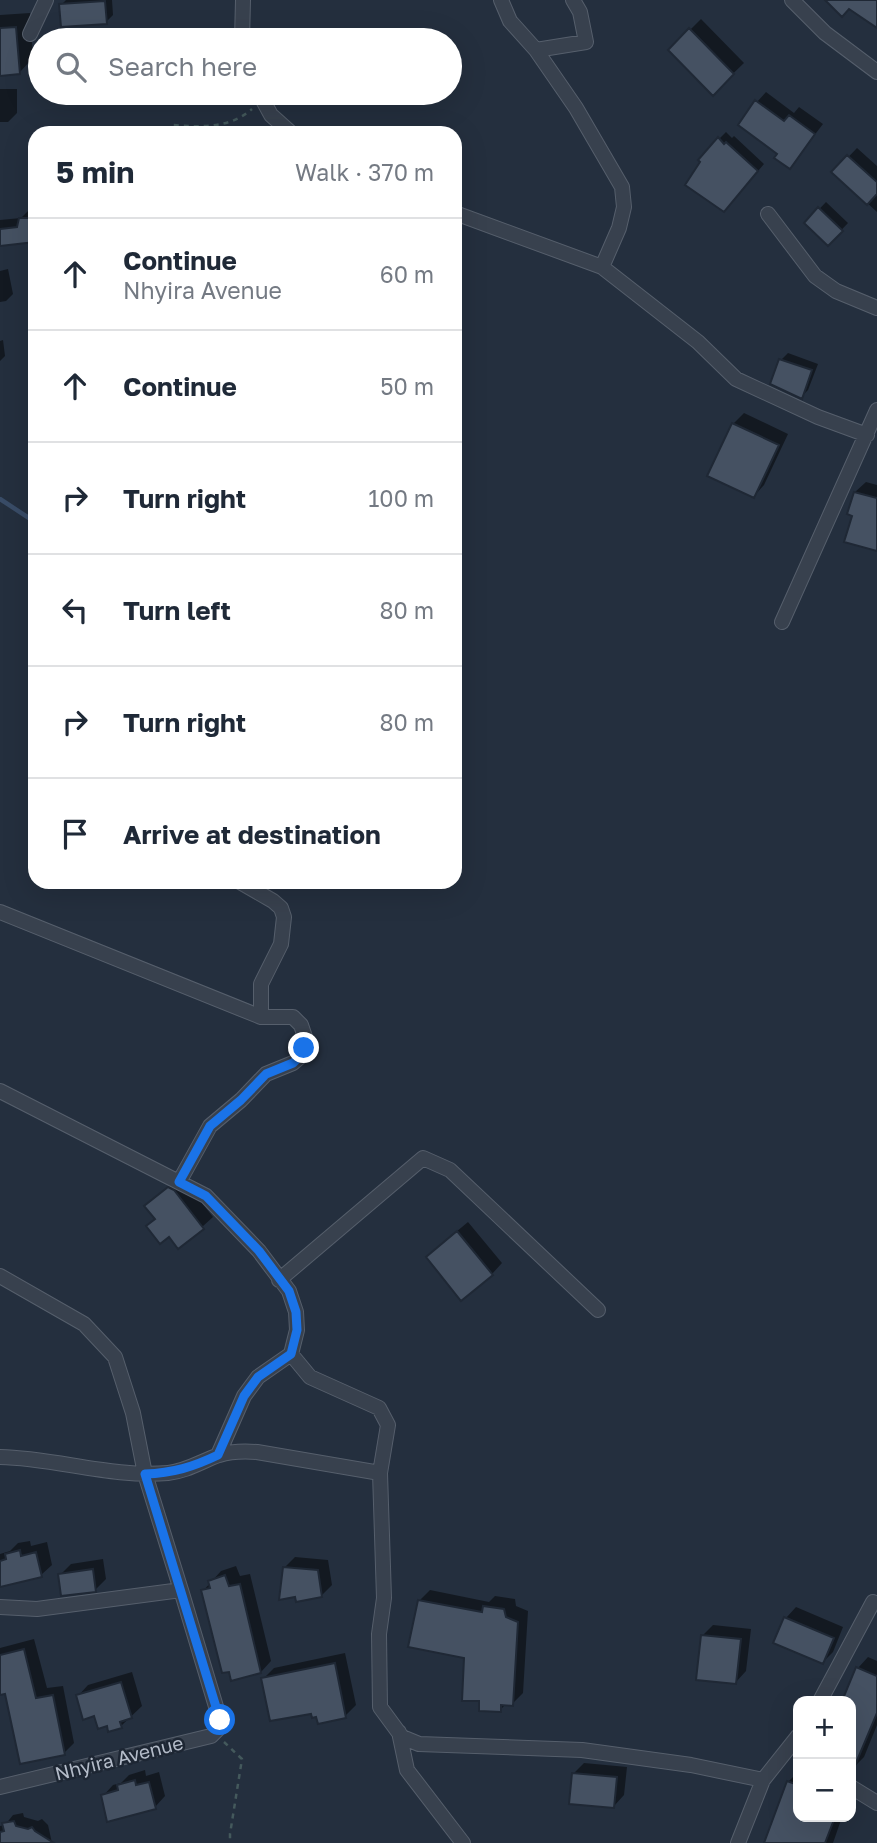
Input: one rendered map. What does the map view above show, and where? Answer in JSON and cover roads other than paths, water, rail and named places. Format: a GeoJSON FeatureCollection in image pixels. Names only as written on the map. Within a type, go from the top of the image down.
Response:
{"type":"FeatureCollection","features":[{"type":"Feature","properties":{"kind":"street"},"geometry":{"type":"LineString","coordinates":[[33,28],[46,0]]}},
{"type":"Feature","properties":{"kind":"street"},"geometry":{"type":"LineString","coordinates":[[242,28],[243,0]]}},
{"type":"Feature","properties":{"kind":"street"},"geometry":{"type":"LineString","coordinates":[[501,0],[510,21],[536,50],[576,107],[622,187],[624,207],[619,228],[602,267]]}},
{"type":"Feature","properties":{"kind":"street"},"geometry":{"type":"LineString","coordinates":[[536,50],[586,42],[580,12],[573,0]]}},
{"type":"Feature","properties":{"kind":"street"},"geometry":{"type":"LineString","coordinates":[[792,0],[825,33],[877,72]]}},
{"type":"Feature","properties":{"kind":"street"},"geometry":{"type":"LineString","coordinates":[[266,105],[271,115],[283,126]]}},
{"type":"Feature","properties":{"kind":"street"},"geometry":{"type":"LineString","coordinates":[[768,214],[815,276],[836,291],[877,308]]}},
{"type":"Feature","properties":{"kind":"street"},"geometry":{"type":"LineString","coordinates":[[462,216],[602,267],[698,342],[736,379],[818,417],[867,435]]}},
{"type":"Feature","properties":{"kind":"street"},"geometry":{"type":"LineString","coordinates":[[782,622],[877,410]]}},
{"type":"Feature","properties":{"kind":"street"},"geometry":{"type":"LineString","coordinates":[[252,889],[281,908],[284,917],[281,944],[261,984],[261,1017]]}},
{"type":"Feature","properties":{"kind":"street"},"geometry":{"type":"LineString","coordinates":[[0,912],[261,1017],[293,1017],[301,1025],[305,1037],[300,1056],[293,1063],[266,1074],[210,1126],[179,1182]]}},
{"type":"Feature","properties":{"kind":"street"},"geometry":{"type":"LineString","coordinates":[[0,1091],[206,1196],[259,1251],[289,1291],[296,1312],[297,1330],[291,1354],[258,1377],[244,1396],[218,1455]]}},
{"type":"Feature","properties":{"kind":"street"},"geometry":{"type":"LineString","coordinates":[[279,1280],[423,1158],[450,1170],[598,1310]]}},
{"type":"Feature","properties":{"kind":"street"},"geometry":{"type":"LineString","coordinates":[[0,1276],[84,1324],[115,1357],[133,1413],[145,1474],[181,1590],[37,1609],[0,1607]]}},
{"type":"Feature","properties":{"kind":"street"},"geometry":{"type":"LineString","coordinates":[[291,1354],[310,1377],[371,1403],[384,1413],[388,1425],[380,1473],[384,1598],[379,1634],[380,1707],[402,1737],[419,1744],[582,1750],[691,1765],[763,1780]]}},
{"type":"Feature","properties":{"kind":"street"},"geometry":{"type":"LineString","coordinates":[[0,1457],[145,1474],[171,1473],[194,1467],[218,1455],[239,1451],[380,1473]]}},
{"type":"Feature","properties":{"kind":"street","name":"Nhyira Avenue"},"geometry":{"type":"LineString","coordinates":[[0,1787],[211,1736],[215,1732],[220,1720],[181,1590]]}},
{"type":"Feature","properties":{"kind":"street"},"geometry":{"type":"LineString","coordinates":[[823,1696],[873,1602]]}},
{"type":"Feature","properties":{"kind":"street"},"geometry":{"type":"LineString","coordinates":[[398,1732],[407,1770],[463,1843]]}},
{"type":"Feature","properties":{"kind":"street"},"geometry":{"type":"LineString","coordinates":[[738,1843],[763,1780],[793,1751]]}},
{"type":"Feature","properties":{"kind":"street"},"geometry":{"type":"LineString","coordinates":[[856,1790],[877,1803]]}},
{"type":"Feature","properties":{"kind":"waterway"},"geometry":{"type":"LineString","coordinates":[[0,499],[28,517]]}}]}
